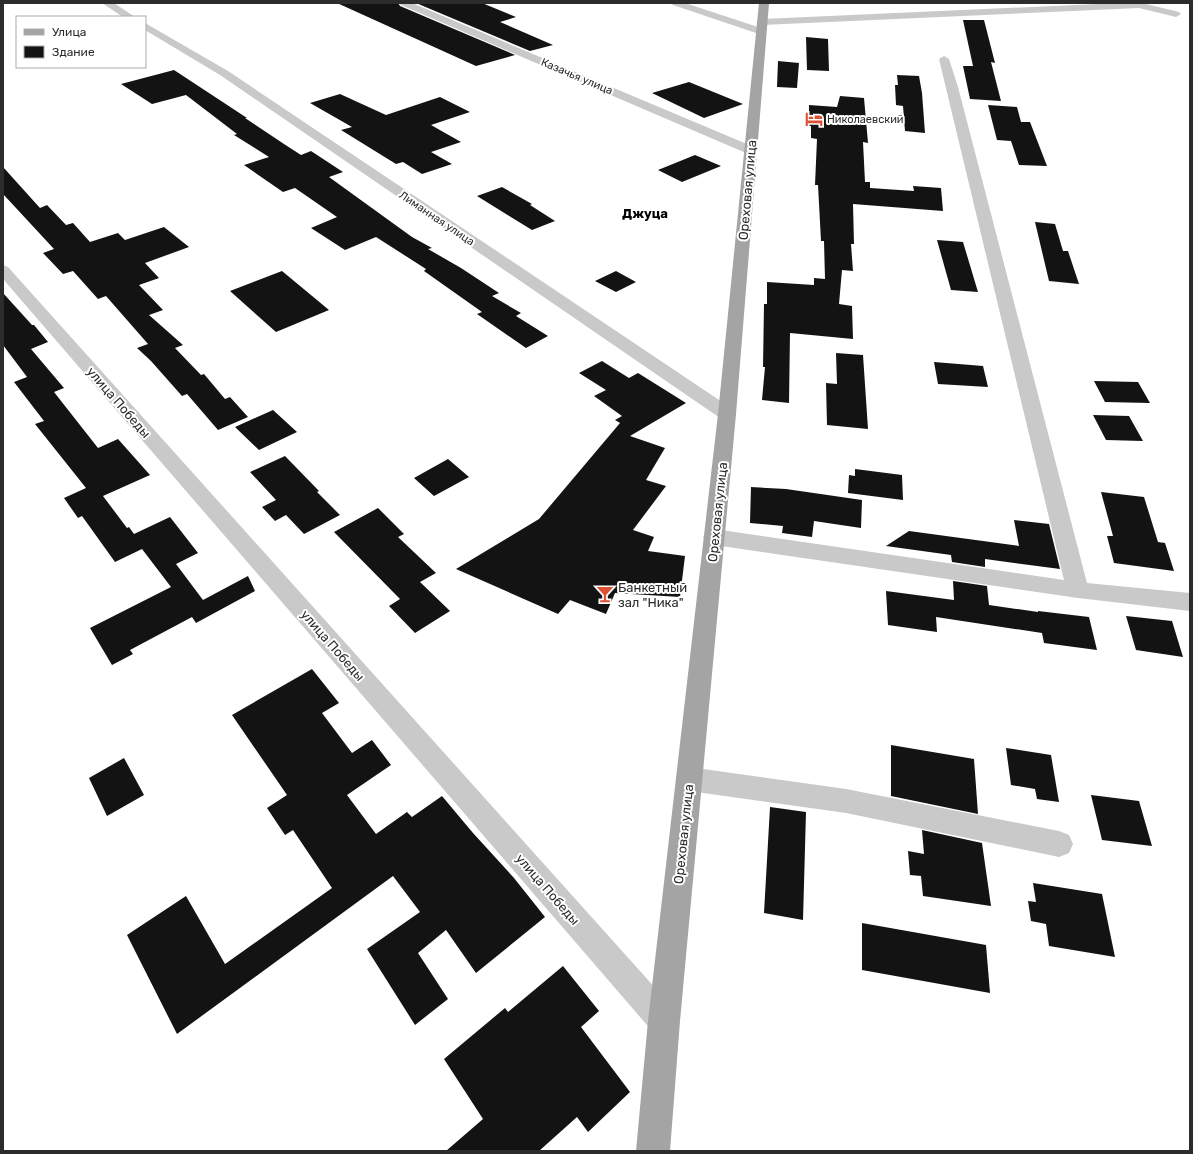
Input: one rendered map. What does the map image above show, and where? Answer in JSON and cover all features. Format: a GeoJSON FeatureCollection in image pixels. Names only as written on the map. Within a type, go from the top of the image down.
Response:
{"type":"FeatureCollection","features":[{"type":"Feature","properties":{"kind":"main road","name":"Ореховая улица"},"geometry":{"type":"LineString","coordinates":[[653,1151],[664,1021],[727,414],[762,19]]}},
{"type":"Feature","properties":{"kind":"street"},"geometry":{"type":"LineString","coordinates":[[107,3],[128,16]]}},
{"type":"Feature","properties":{"kind":"street","name":"Казачья улица"},"geometry":{"type":"LineString","coordinates":[[404,3],[750,150]]}},
{"type":"Feature","properties":{"kind":"street"},"geometry":{"type":"LineString","coordinates":[[676,3],[762,19],[1139,5],[1176,14]]}},
{"type":"Feature","properties":{"kind":"street","name":"Лиманная улица"},"geometry":{"type":"LineString","coordinates":[[146,27],[224,73],[727,414]]}},
{"type":"Feature","properties":{"kind":"street"},"geometry":{"type":"LineString","coordinates":[[944,60],[1078,590]]}},
{"type":"Feature","properties":{"kind":"street","name":"улица Победы"},"geometry":{"type":"LineString","coordinates":[[3,270],[664,1021]]}},
{"type":"Feature","properties":{"kind":"street"},"geometry":{"type":"LineString","coordinates":[[714,537],[1078,590],[1190,602]]}},
{"type":"Feature","properties":{"kind":"street"},"geometry":{"type":"LineString","coordinates":[[689,779],[846,801],[1059,844]]}},
{"type":"Feature","properties":{"kind":"building"},"geometry":{"type":"Polygon","coordinates":[[[337,3],[398,3],[400,6],[515,55],[476,66],[337,3]]]}},
{"type":"Feature","properties":{"kind":"building"},"geometry":{"type":"Polygon","coordinates":[[[416,3],[482,3],[516,17],[500,22],[553,45],[530,51],[416,3]]]}},
{"type":"Feature","properties":{"kind":"building"},"geometry":{"type":"Polygon","coordinates":[[[963,20],[984,20],[995,63],[991,62],[1001,101],[970,99],[963,66],[973,66],[963,20]]]}},
{"type":"Feature","properties":{"kind":"building"},"geometry":{"type":"Polygon","coordinates":[[[806,37],[828,39],[829,71],[807,70],[806,37]]]}},
{"type":"Feature","properties":{"kind":"building"},"geometry":{"type":"Polygon","coordinates":[[[778,61],[799,63],[797,88],[777,87],[778,61]]]}},
{"type":"Feature","properties":{"kind":"building"},"geometry":{"type":"Polygon","coordinates":[[[174,70],[301,155],[311,151],[343,172],[329,177],[412,237],[432,248],[428,249],[461,268],[499,293],[492,296],[521,313],[516,316],[548,336],[526,348],[477,314],[482,312],[424,271],[426,269],[376,237],[345,250],[311,228],[337,217],[295,188],[283,192],[244,165],[269,157],[234,135],[237,134],[186,95],[152,104],[121,84],[174,70]]]}},
{"type":"Feature","properties":{"kind":"building"},"geometry":{"type":"Polygon","coordinates":[[[897,75],[919,76],[922,93],[925,133],[905,131],[903,106],[896,105],[895,85],[898,85],[897,75]]]}},
{"type":"Feature","properties":{"kind":"building"},"geometry":{"type":"Polygon","coordinates":[[[689,82],[743,104],[704,118],[652,93],[689,82]]]}},
{"type":"Feature","properties":{"kind":"building"},"geometry":{"type":"Polygon","coordinates":[[[340,94],[386,115],[440,97],[470,112],[431,125],[461,142],[431,152],[452,164],[422,174],[403,162],[396,164],[341,130],[352,127],[310,103],[340,94]]]}},
{"type":"Feature","properties":{"kind":"building"},"geometry":{"type":"Polygon","coordinates":[[[840,96],[864,98],[868,143],[863,142],[865,182],[870,182],[870,188],[914,191],[913,186],[941,188],[943,211],[853,204],[854,244],[851,244],[853,271],[842,270],[839,304],[852,306],[853,339],[790,333],[789,403],[762,400],[765,367],[763,367],[764,304],[767,304],[767,282],[814,285],[814,278],[825,279],[824,241],[821,241],[818,185],[815,185],[817,139],[811,138],[811,126],[809,126],[809,105],[837,107],[840,96]]]}},
{"type":"Feature","properties":{"kind":"building"},"geometry":{"type":"Polygon","coordinates":[[[988,105],[1017,107],[1021,122],[1030,122],[1047,166],[1019,165],[1011,141],[997,140],[988,105]]]}},
{"type":"Feature","properties":{"kind":"building"},"geometry":{"type":"Polygon","coordinates":[[[695,155],[721,166],[682,182],[658,170],[695,155]]]}},
{"type":"Feature","properties":{"kind":"building"},"geometry":{"type":"Polygon","coordinates":[[[3,167],[40,208],[47,205],[66,225],[73,223],[90,242],[118,233],[125,240],[164,227],[189,247],[145,263],[159,278],[139,285],[163,310],[149,315],[183,345],[175,348],[201,375],[204,374],[225,399],[230,397],[248,417],[218,430],[187,394],[182,396],[151,361],[137,348],[148,344],[106,296],[98,299],[73,271],[63,274],[43,253],[54,249],[3,194],[3,167]]]}},
{"type":"Feature","properties":{"kind":"building"},"geometry":{"type":"Polygon","coordinates":[[[502,187],[532,204],[530,205],[555,221],[532,230],[477,196],[502,187]]]}},
{"type":"Feature","properties":{"kind":"building"},"geometry":{"type":"Polygon","coordinates":[[[1035,222],[1055,224],[1063,251],[1068,251],[1079,284],[1049,281],[1035,222]]]}},
{"type":"Feature","properties":{"kind":"building"},"geometry":{"type":"Polygon","coordinates":[[[937,240],[963,242],[978,292],[951,290],[937,240]]]}},
{"type":"Feature","properties":{"kind":"building"},"geometry":{"type":"Polygon","coordinates":[[[282,271],[329,310],[276,332],[230,291],[282,271]]]}},
{"type":"Feature","properties":{"kind":"building"},"geometry":{"type":"Polygon","coordinates":[[[616,271],[636,282],[616,292],[595,281],[616,271]]]}},
{"type":"Feature","properties":{"kind":"building"},"geometry":{"type":"Polygon","coordinates":[[[3,293],[48,342],[31,349],[64,388],[54,392],[98,448],[118,439],[150,475],[103,496],[127,528],[129,527],[134,534],[170,517],[198,553],[176,564],[203,600],[248,576],[255,591],[196,623],[192,617],[130,650],[133,654],[112,665],[90,628],[171,587],[142,549],[115,562],[82,516],[78,518],[64,498],[86,488],[35,424],[44,421],[14,382],[27,377],[3,345],[3,293]]]}},
{"type":"Feature","properties":{"kind":"building"},"geometry":{"type":"Polygon","coordinates":[[[836,353],[863,355],[868,429],[827,425],[826,383],[837,384],[836,353]]]}},
{"type":"Feature","properties":{"kind":"building"},"geometry":{"type":"Polygon","coordinates":[[[602,361],[629,378],[638,373],[686,403],[630,436],[665,448],[646,480],[666,486],[633,530],[654,537],[648,551],[685,556],[680,597],[615,593],[606,614],[570,600],[558,614],[456,569],[539,519],[620,423],[615,420],[622,416],[594,396],[606,390],[579,373],[602,361]]]}},
{"type":"Feature","properties":{"kind":"building"},"geometry":{"type":"Polygon","coordinates":[[[934,362],[983,366],[988,387],[938,384],[934,362]]]}},
{"type":"Feature","properties":{"kind":"building"},"geometry":{"type":"Polygon","coordinates":[[[1094,381],[1138,382],[1150,403],[1105,402],[1094,381]]]}},
{"type":"Feature","properties":{"kind":"building"},"geometry":{"type":"Polygon","coordinates":[[[273,410],[297,432],[259,450],[235,427],[273,410]]]}},
{"type":"Feature","properties":{"kind":"building"},"geometry":{"type":"Polygon","coordinates":[[[1093,415],[1129,416],[1143,441],[1106,440],[1093,415]]]}},
{"type":"Feature","properties":{"kind":"building"},"geometry":{"type":"Polygon","coordinates":[[[285,456],[340,515],[304,534],[286,515],[275,521],[262,507],[276,500],[250,472],[285,456]]]}},
{"type":"Feature","properties":{"kind":"building"},"geometry":{"type":"Polygon","coordinates":[[[448,459],[469,477],[434,496],[414,478],[448,459]]]}},
{"type":"Feature","properties":{"kind":"building"},"geometry":{"type":"Polygon","coordinates":[[[855,469],[902,475],[903,500],[848,493],[849,475],[855,476],[855,469]]]}},
{"type":"Feature","properties":{"kind":"building"},"geometry":{"type":"Polygon","coordinates":[[[751,487],[786,489],[862,500],[861,528],[814,521],[812,537],[782,533],[783,526],[750,523],[751,487]]]}},
{"type":"Feature","properties":{"kind":"building"},"geometry":{"type":"Polygon","coordinates":[[[1101,492],[1144,497],[1158,542],[1165,543],[1174,571],[1114,563],[1107,536],[1113,536],[1101,492]]]}},
{"type":"Feature","properties":{"kind":"building"},"geometry":{"type":"Polygon","coordinates":[[[378,508],[404,534],[398,537],[436,573],[420,582],[450,611],[415,633],[389,606],[400,599],[334,532],[378,508]]]}},
{"type":"Feature","properties":{"kind":"building"},"geometry":{"type":"Polygon","coordinates":[[[1014,520],[1049,524],[1060,569],[985,559],[985,567],[952,562],[951,555],[886,546],[909,531],[1019,546],[1014,520]]]}},
{"type":"Feature","properties":{"kind":"building"},"geometry":{"type":"Polygon","coordinates":[[[953,581],[987,586],[989,605],[1089,617],[1097,650],[1044,643],[1042,633],[936,617],[937,632],[888,625],[886,591],[954,600],[953,581]]]}},
{"type":"Feature","properties":{"kind":"building"},"geometry":{"type":"Polygon","coordinates":[[[1126,616],[1172,621],[1183,657],[1136,650],[1126,616]]]}},
{"type":"Feature","properties":{"kind":"building"},"geometry":{"type":"Polygon","coordinates":[[[312,669],[339,703],[322,713],[352,753],[372,740],[391,765],[347,795],[376,834],[407,812],[412,817],[442,796],[514,878],[545,917],[476,973],[446,930],[418,953],[448,999],[415,1025],[367,949],[420,912],[393,876],[177,1034],[127,935],[186,896],[225,964],[332,888],[293,830],[285,835],[267,808],[287,795],[232,715],[312,669]]]}},
{"type":"Feature","properties":{"kind":"building"},"geometry":{"type":"Polygon","coordinates":[[[891,745],[974,759],[978,814],[891,796],[891,745]]]}},
{"type":"Feature","properties":{"kind":"building"},"geometry":{"type":"Polygon","coordinates":[[[1006,748],[1051,755],[1059,802],[1037,799],[1035,789],[1011,785],[1006,748]]]}},
{"type":"Feature","properties":{"kind":"building"},"geometry":{"type":"Polygon","coordinates":[[[124,758],[144,795],[107,816],[89,778],[124,758]]]}},
{"type":"Feature","properties":{"kind":"building"},"geometry":{"type":"Polygon","coordinates":[[[1091,795],[1139,801],[1152,846],[1102,840],[1091,795]]]}},
{"type":"Feature","properties":{"kind":"building"},"geometry":{"type":"Polygon","coordinates":[[[770,807],[806,812],[803,920],[764,913],[770,807]]]}},
{"type":"Feature","properties":{"kind":"building"},"geometry":{"type":"Polygon","coordinates":[[[922,830],[982,843],[991,906],[923,896],[921,876],[910,875],[908,851],[924,854],[922,830]]]}},
{"type":"Feature","properties":{"kind":"building"},"geometry":{"type":"Polygon","coordinates":[[[1033,883],[1102,894],[1115,957],[1049,946],[1046,924],[1031,921],[1028,901],[1036,902],[1033,883]]]}},
{"type":"Feature","properties":{"kind":"building"},"geometry":{"type":"Polygon","coordinates":[[[862,923],[986,945],[990,993],[862,970],[862,923]]]}},
{"type":"Feature","properties":{"kind":"building"},"geometry":{"type":"Polygon","coordinates":[[[563,966],[599,1011],[581,1027],[630,1092],[588,1132],[577,1117],[539,1151],[446,1151],[483,1119],[444,1059],[505,1008],[508,1012],[563,966]]]}},
{"type":"Feature","properties":{"kind":"place","name":"Николаевский"},"geometry":{"type":"Point","coordinates":[814,119]}},
{"type":"Feature","properties":{"kind":"place","name":"Банкетный зал \"Ника\""},"geometry":{"type":"Point","coordinates":[605,594]}},
{"type":"Feature","properties":{"kind":"district","name":"Джуца"},"geometry":{"type":"Point","coordinates":[645,213]}}]}
